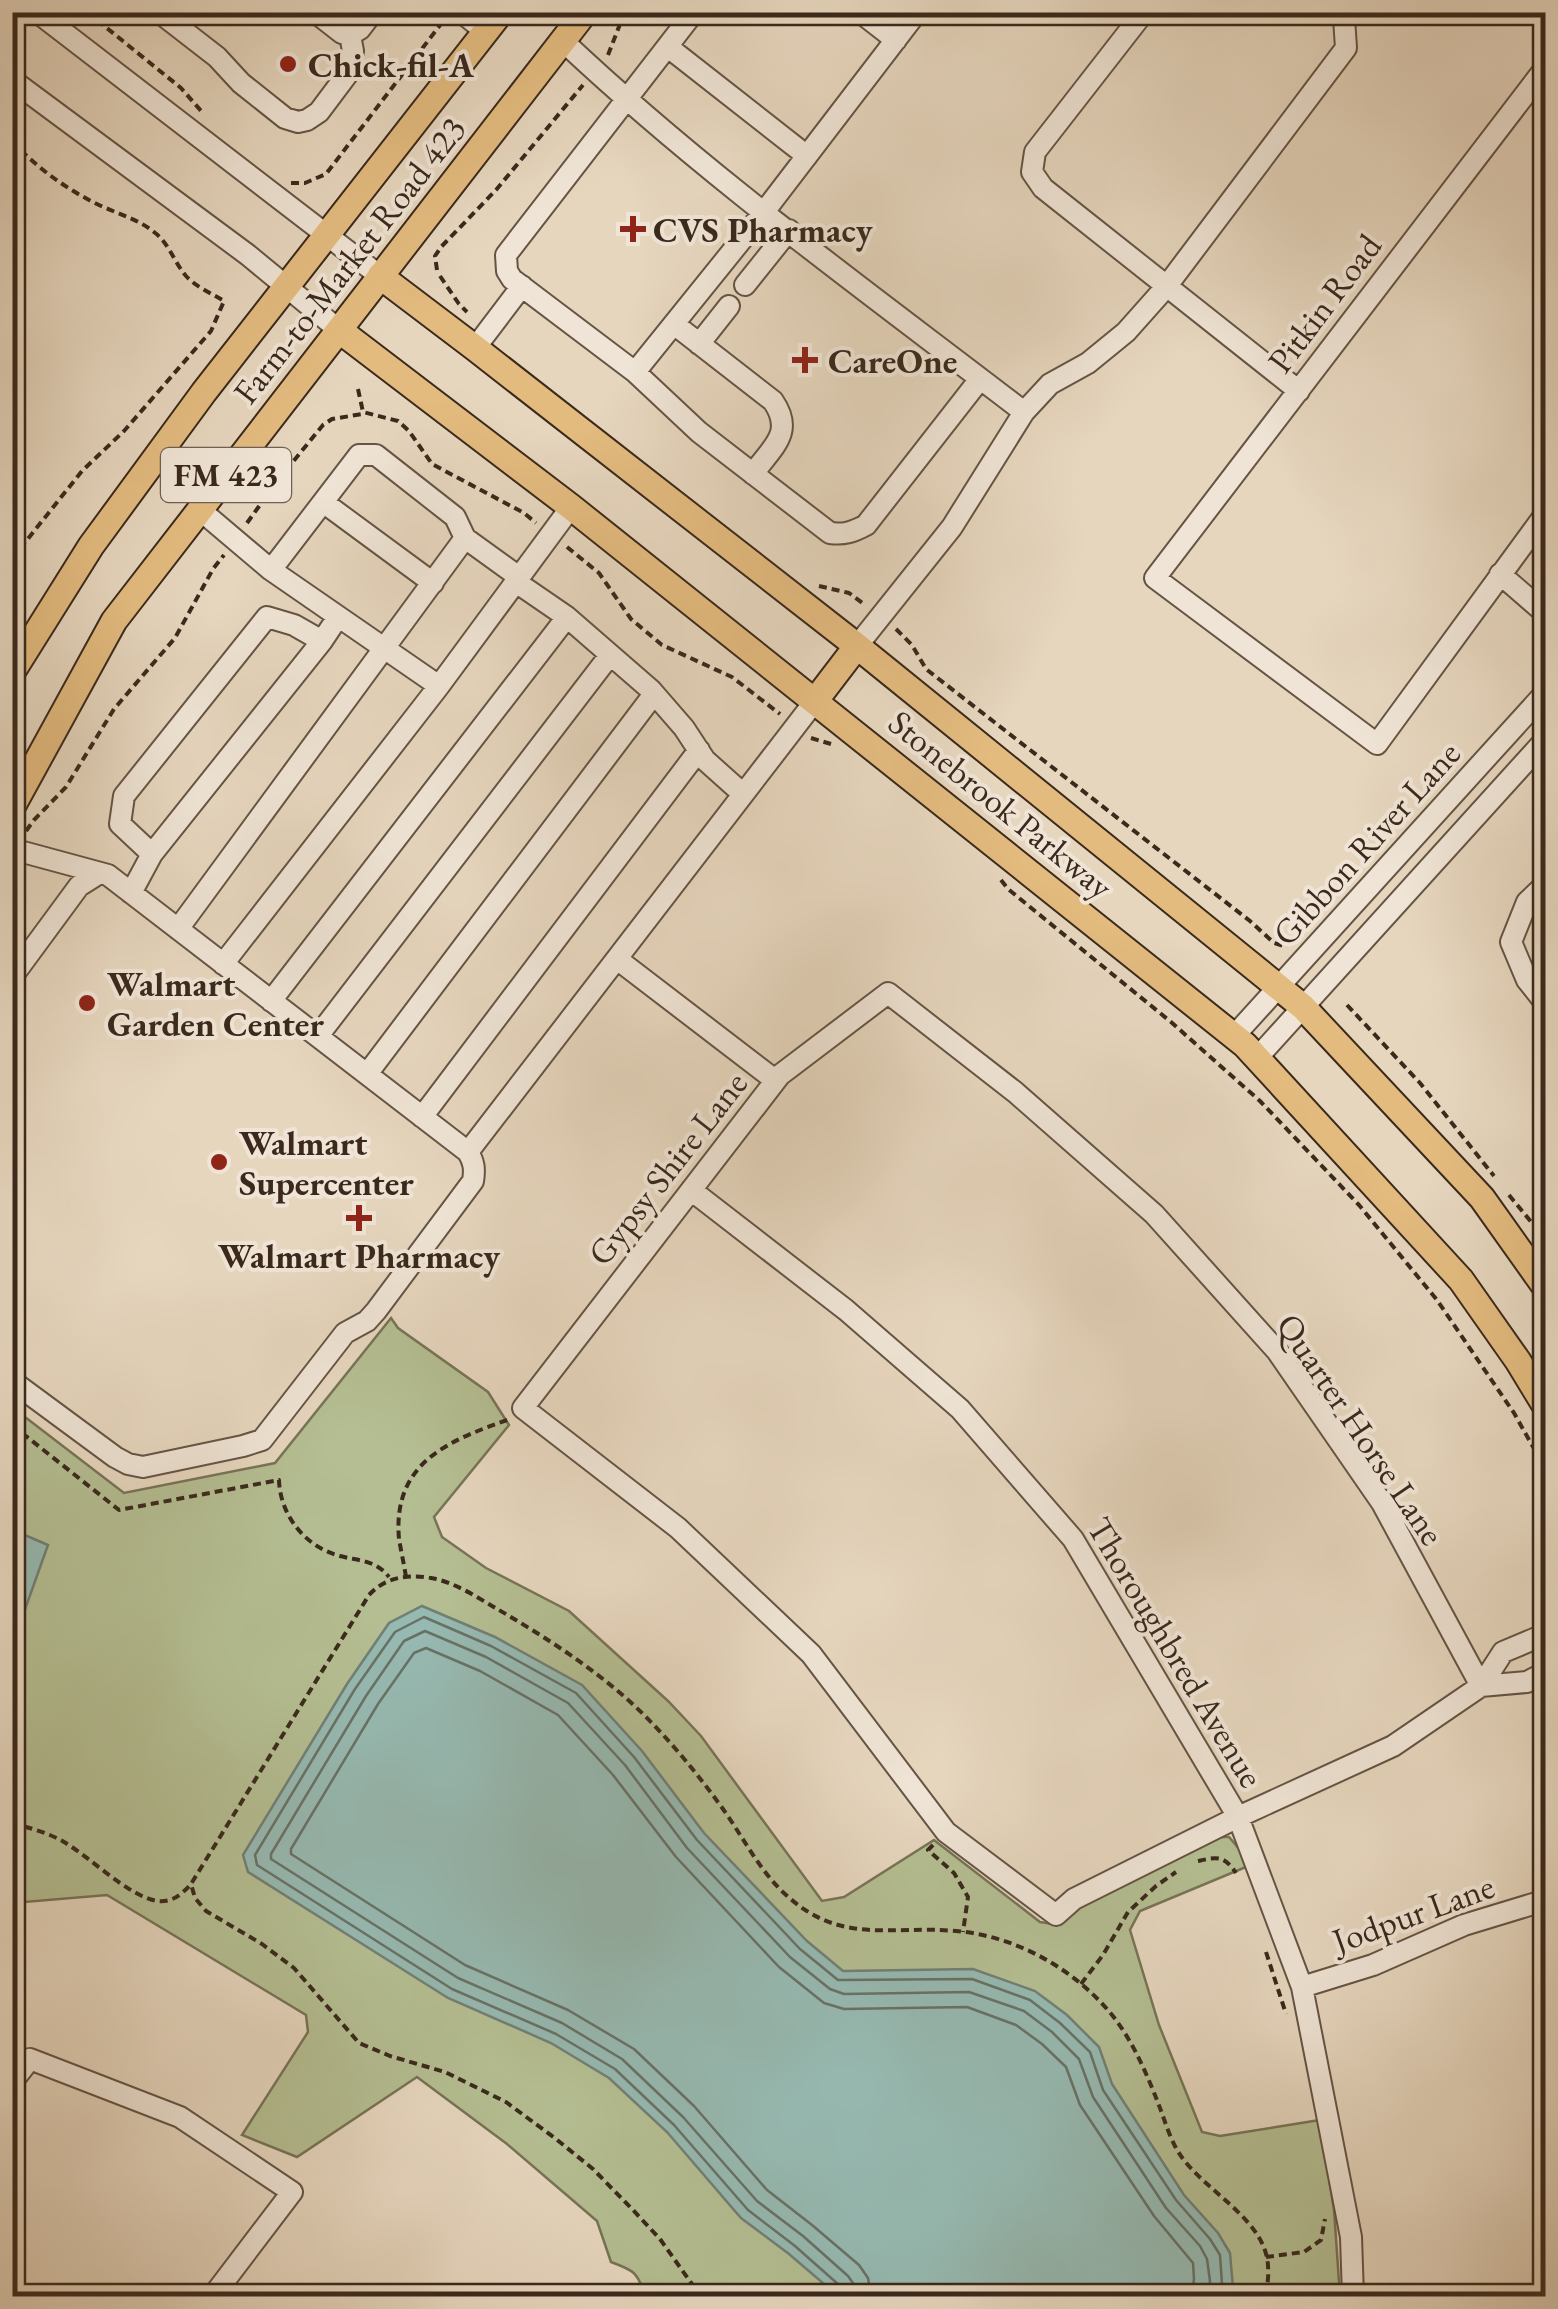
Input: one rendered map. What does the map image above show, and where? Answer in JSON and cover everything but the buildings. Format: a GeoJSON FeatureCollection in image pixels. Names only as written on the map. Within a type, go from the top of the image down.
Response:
{"type":"FeatureCollection","features":[{"type":"Feature","properties":{"kind":"main road","name":"Farm-to-Market Road 423"},"geometry":{"type":"LineString","coordinates":[[12,806],[114,621],[585,12]]}},
{"type":"Feature","properties":{"kind":"main road","name":"Farm-to-Market Road 423"},"geometry":{"type":"LineString","coordinates":[[12,672],[91,546],[204,392],[493,22]]}},
{"type":"Feature","properties":{"kind":"main road","name":"Stonebrook Parkway"},"geometry":{"type":"LineString","coordinates":[[380,276],[856,646],[1304,1007],[1482,1198],[1546,1288]]}},
{"type":"Feature","properties":{"kind":"main road","name":"Stonebrook Parkway"},"geometry":{"type":"LineString","coordinates":[[339,330],[571,507],[1234,1036],[1461,1280],[1546,1407]]}},
{"type":"Feature","properties":{"kind":"main road"},"geometry":{"type":"LineString","coordinates":[[815,701],[856,646]]}},
{"type":"Feature","properties":{"kind":"street"},"geometry":{"type":"LineString","coordinates":[[37,12],[380,276]]}},
{"type":"Feature","properties":{"kind":"street"},"geometry":{"type":"LineString","coordinates":[[159,12],[217,56],[240,83],[285,118],[298,122],[319,112],[349,72],[353,51],[350,35]]}},
{"type":"Feature","properties":{"kind":"street"},"geometry":{"type":"LineString","coordinates":[[315,12],[342,34],[350,35],[360,30],[373,12]]}},
{"type":"Feature","properties":{"kind":"street"},"geometry":{"type":"LineString","coordinates":[[461,12],[493,22]]}},
{"type":"Feature","properties":{"kind":"street"},"geometry":{"type":"LineString","coordinates":[[694,12],[506,255],[512,279],[636,372],[700,432],[830,533],[854,532],[866,525],[980,378]]}},
{"type":"Feature","properties":{"kind":"street"},"geometry":{"type":"LineString","coordinates":[[860,12],[896,40]]}},
{"type":"Feature","properties":{"kind":"street"},"geometry":{"type":"LineString","coordinates":[[636,372],[917,12]]}},
{"type":"Feature","properties":{"kind":"street"},"geometry":{"type":"LineString","coordinates":[[1144,12],[1035,152],[1032,172],[1043,188],[1298,391]]}},
{"type":"Feature","properties":{"kind":"street"},"geometry":{"type":"LineString","coordinates":[[856,646],[952,527],[1024,412],[1050,384],[1088,363],[1126,332],[1166,287],[1346,48],[1344,18],[1338,12]]}},
{"type":"Feature","properties":{"kind":"street"},"geometry":{"type":"LineString","coordinates":[[563,41],[627,101],[764,212],[1024,412]]}},
{"type":"Feature","properties":{"kind":"street"},"geometry":{"type":"LineString","coordinates":[[668,47],[807,156]]}},
{"type":"Feature","properties":{"kind":"street","name":"Pitkin Road"},"geometry":{"type":"LineString","coordinates":[[1500,574],[1377,744],[1155,578],[1546,67]]}},
{"type":"Feature","properties":{"kind":"street"},"geometry":{"type":"LineString","coordinates":[[12,80],[232,243],[339,330]]}},
{"type":"Feature","properties":{"kind":"street"},"geometry":{"type":"LineString","coordinates":[[745,285],[789,230]]}},
{"type":"Feature","properties":{"kind":"street"},"geometry":{"type":"LineString","coordinates":[[475,348],[522,286]]}},
{"type":"Feature","properties":{"kind":"street"},"geometry":{"type":"LineString","coordinates":[[699,344],[729,306]]}},
{"type":"Feature","properties":{"kind":"street"},"geometry":{"type":"LineString","coordinates":[[674,324],[773,401],[780,412],[784,422],[782,434],[754,474]]}},
{"type":"Feature","properties":{"kind":"street"},"geometry":{"type":"LineString","coordinates":[[271,570],[359,454],[376,455],[455,517],[465,538],[567,618],[654,694],[714,769],[743,794]]}},
{"type":"Feature","properties":{"kind":"street"},"geometry":{"type":"LineString","coordinates":[[322,502],[433,583]]}},
{"type":"Feature","properties":{"kind":"street"},"geometry":{"type":"LineString","coordinates":[[223,964],[439,686],[571,507]]}},
{"type":"Feature","properties":{"kind":"street"},"geometry":{"type":"LineString","coordinates":[[199,510],[271,570],[439,686]]}},
{"type":"Feature","properties":{"kind":"street"},"geometry":{"type":"LineString","coordinates":[[1546,514],[1500,574],[1546,614]]}},
{"type":"Feature","properties":{"kind":"street"},"geometry":{"type":"LineString","coordinates":[[178,929],[465,538]]}},
{"type":"Feature","properties":{"kind":"street"},"geometry":{"type":"LineString","coordinates":[[131,893],[152,854],[338,616]]}},
{"type":"Feature","properties":{"kind":"street"},"geometry":{"type":"LineString","coordinates":[[152,854],[120,824],[124,796],[267,618],[294,626],[322,641]]}},
{"type":"Feature","properties":{"kind":"street"},"geometry":{"type":"LineString","coordinates":[[271,1001],[567,618]]}},
{"type":"Feature","properties":{"kind":"street"},"geometry":{"type":"LineString","coordinates":[[318,1036],[610,655]]}},
{"type":"Feature","properties":{"kind":"street","name":"Gibbon River Lane"},"geometry":{"type":"LineString","coordinates":[[1234,1036],[1546,692]]}},
{"type":"Feature","properties":{"kind":"street"},"geometry":{"type":"LineString","coordinates":[[367,1074],[654,694]]}},
{"type":"Feature","properties":{"kind":"street"},"geometry":{"type":"LineString","coordinates":[[468,1152],[815,701]]}},
{"type":"Feature","properties":{"kind":"street","name":"Gibbon River Lane"},"geometry":{"type":"LineString","coordinates":[[1257,1058],[1546,739]]}},
{"type":"Feature","properties":{"kind":"street"},"geometry":{"type":"LineString","coordinates":[[422,1117],[699,750]]}},
{"type":"Feature","properties":{"kind":"street"},"geometry":{"type":"LineString","coordinates":[[12,1380],[128,1464],[156,1464],[262,1440],[345,1333],[376,1311],[473,1181],[473,1161],[468,1152],[108,875],[13,849]]}},
{"type":"Feature","properties":{"kind":"street"},"geometry":{"type":"LineString","coordinates":[[12,977],[80,886],[98,874]]}},
{"type":"Feature","properties":{"kind":"street"},"geometry":{"type":"LineString","coordinates":[[1546,884],[1526,902],[1511,942],[1527,980],[1546,1004]]}},
{"type":"Feature","properties":{"kind":"street"},"geometry":{"type":"LineString","coordinates":[[617,959],[775,1080]]}},
{"type":"Feature","properties":{"kind":"street","name":"Gypsy Shire Lane"},"geometry":{"type":"LineString","coordinates":[[526,1410],[775,1080],[888,994]]}},
{"type":"Feature","properties":{"kind":"street","name":"Quarter Horse Lane"},"geometry":{"type":"LineString","coordinates":[[888,994],[1016,1092],[1154,1214],[1276,1351],[1382,1503],[1481,1686]]}},
{"type":"Feature","properties":{"kind":"street","name":"Thoroughbred Avenue"},"geometry":{"type":"LineString","coordinates":[[691,1190],[846,1310],[960,1410],[1073,1539],[1238,1817],[1302,1986],[1350,2237],[1353,2296]]}},
{"type":"Feature","properties":{"kind":"street"},"geometry":{"type":"LineString","coordinates":[[526,1410],[678,1528],[811,1654],[946,1832],[1056,1915],[1074,1900],[1238,1817],[1393,1746],[1481,1686],[1504,1652],[1546,1634]]}},
{"type":"Feature","properties":{"kind":"street"},"geometry":{"type":"LineString","coordinates":[[1481,1686],[1527,1682],[1546,1672]]}},
{"type":"Feature","properties":{"kind":"street","name":"Jodpur Lane"},"geometry":{"type":"LineString","coordinates":[[1302,1986],[1374,1965],[1464,1925],[1546,1900]]}},
{"type":"Feature","properties":{"kind":"street"},"geometry":{"type":"LineString","coordinates":[[12,2082],[30,2059],[180,2117],[292,2192],[213,2296]]}},
{"type":"Feature","properties":{"kind":"path"},"geometry":{"type":"LineString","coordinates":[[87,12],[180,88],[211,122]]}},
{"type":"Feature","properties":{"kind":"path"},"geometry":{"type":"LineString","coordinates":[[282,180],[305,183],[326,174],[449,12]]}},
{"type":"Feature","properties":{"kind":"path"},"geometry":{"type":"LineString","coordinates":[[436,270],[435,256],[442,247],[496,190],[610,52],[627,12]]}},
{"type":"Feature","properties":{"kind":"path"},"geometry":{"type":"LineString","coordinates":[[12,142],[62,185],[99,206],[142,223],[159,236],[196,286],[224,301],[211,331],[124,431],[82,471],[12,562]]}},
{"type":"Feature","properties":{"kind":"path"},"geometry":{"type":"LineString","coordinates":[[358,388],[366,414]]}},
{"type":"Feature","properties":{"kind":"path"},"geometry":{"type":"LineString","coordinates":[[13,849],[66,787],[114,709],[174,638],[213,568],[278,480],[323,425],[332,419],[366,414],[398,421],[432,464],[524,514],[552,534],[599,573],[630,619],[662,645],[732,678],[815,741],[837,744]]}},
{"type":"Feature","properties":{"kind":"path"},"geometry":{"type":"LineString","coordinates":[[998,877],[1260,1101],[1358,1205],[1438,1300],[1514,1414],[1546,1470]]}},
{"type":"Feature","properties":{"kind":"path"},"geometry":{"type":"LineString","coordinates":[[1347,1005],[1420,1083],[1546,1240]]}},
{"type":"Feature","properties":{"kind":"path"},"geometry":{"type":"LineString","coordinates":[[406,1577],[399,1519],[407,1488],[421,1464],[468,1434],[526,1410]]}},
{"type":"Feature","properties":{"kind":"path"},"geometry":{"type":"LineString","coordinates":[[12,1425],[119,1510],[279,1480],[294,1527],[334,1554],[376,1564],[390,1579]]}},
{"type":"Feature","properties":{"kind":"path"},"geometry":{"type":"LineString","coordinates":[[12,1823],[64,1842],[156,1901],[172,1900],[183,1894],[369,1594],[390,1579],[435,1578],[528,1627],[591,1670],[646,1716],[723,1808],[770,1878],[797,1904],[846,1928],[870,1932],[962,1932],[1002,1941],[1050,1960],[1081,1984],[1108,2010],[1130,2041],[1180,2156],[1263,2243],[1268,2265],[1266,2296]]}},
{"type":"Feature","properties":{"kind":"path"},"geometry":{"type":"LineString","coordinates":[[946,1832],[928,1850],[954,1874],[968,1897],[962,1932]]}},
{"type":"Feature","properties":{"kind":"path"},"geometry":{"type":"LineString","coordinates":[[1190,1863],[1220,1858],[1229,1862],[1238,1876]]}},
{"type":"Feature","properties":{"kind":"path"},"geometry":{"type":"LineString","coordinates":[[1081,1984],[1128,1912],[1178,1870]]}},
{"type":"Feature","properties":{"kind":"path"},"geometry":{"type":"LineString","coordinates":[[191,1884],[195,1898],[206,1912],[262,1944],[294,1968],[359,2043],[460,2079],[506,2102],[556,2139],[633,2210],[705,2296]]}},
{"type":"Feature","properties":{"kind":"path"},"geometry":{"type":"LineString","coordinates":[[1266,1953],[1287,2019]]}},
{"type":"Feature","properties":{"kind":"path"},"geometry":{"type":"LineString","coordinates":[[1266,2257],[1304,2252],[1320,2240],[1325,2206]]}},
{"type":"Feature","properties":{"kind":"green space"},"geometry":{"type":"Polygon","coordinates":[[[391,1318],[398,1328],[488,1392],[509,1425],[434,1517],[442,1537],[486,1568],[569,1611],[668,1701],[701,1736],[822,1901],[844,1897],[934,1840],[1040,1922],[1053,1924],[1103,1891],[1220,1837],[1229,1837],[1240,1850],[1246,1867],[1140,1911],[1130,1930],[1159,2025],[1202,2132],[1220,2136],[1320,2120],[1334,2210],[1340,2296],[645,2296],[634,2273],[611,2262],[597,2221],[507,2144],[417,2077],[297,2157],[242,2135],[308,2032],[306,2015],[107,1895],[13,1903],[12,1407],[124,1493],[275,1463],[391,1318]]]}},
{"type":"Feature","properties":{"kind":"water"},"geometry":{"type":"Polygon","coordinates":[[[13,1530],[48,1545],[13,1643],[13,1530]]]}},
{"type":"Feature","properties":{"kind":"water"},"geometry":{"type":"Polygon","coordinates":[[[422,1606],[495,1637],[582,1685],[642,1751],[704,1833],[807,1941],[843,1971],[973,1969],[1035,1991],[1067,2015],[1099,2047],[1112,2084],[1184,2195],[1218,2233],[1230,2253],[1233,2288],[1227,2296],[838,2296],[741,2218],[667,2132],[609,2078],[551,2043],[448,1998],[248,1872],[243,1855],[347,1684],[389,1623],[422,1606]]]}},
{"type":"Feature","properties":{"kind":"place","name":"Chick-fil-A"},"geometry":{"type":"Point","coordinates":[288,64]}},
{"type":"Feature","properties":{"kind":"place","name":"CVS Pharmacy"},"geometry":{"type":"Point","coordinates":[633,229]}},
{"type":"Feature","properties":{"kind":"place","name":"CareOne"},"geometry":{"type":"Point","coordinates":[805,360]}},
{"type":"Feature","properties":{"kind":"place","name":"Walmart Garden Center"},"geometry":{"type":"Point","coordinates":[87,1003]}},
{"type":"Feature","properties":{"kind":"place","name":"Walmart Supercenter"},"geometry":{"type":"Point","coordinates":[219,1162]}},
{"type":"Feature","properties":{"kind":"place","name":"Walmart Pharmacy"},"geometry":{"type":"Point","coordinates":[359,1218]}}]}
